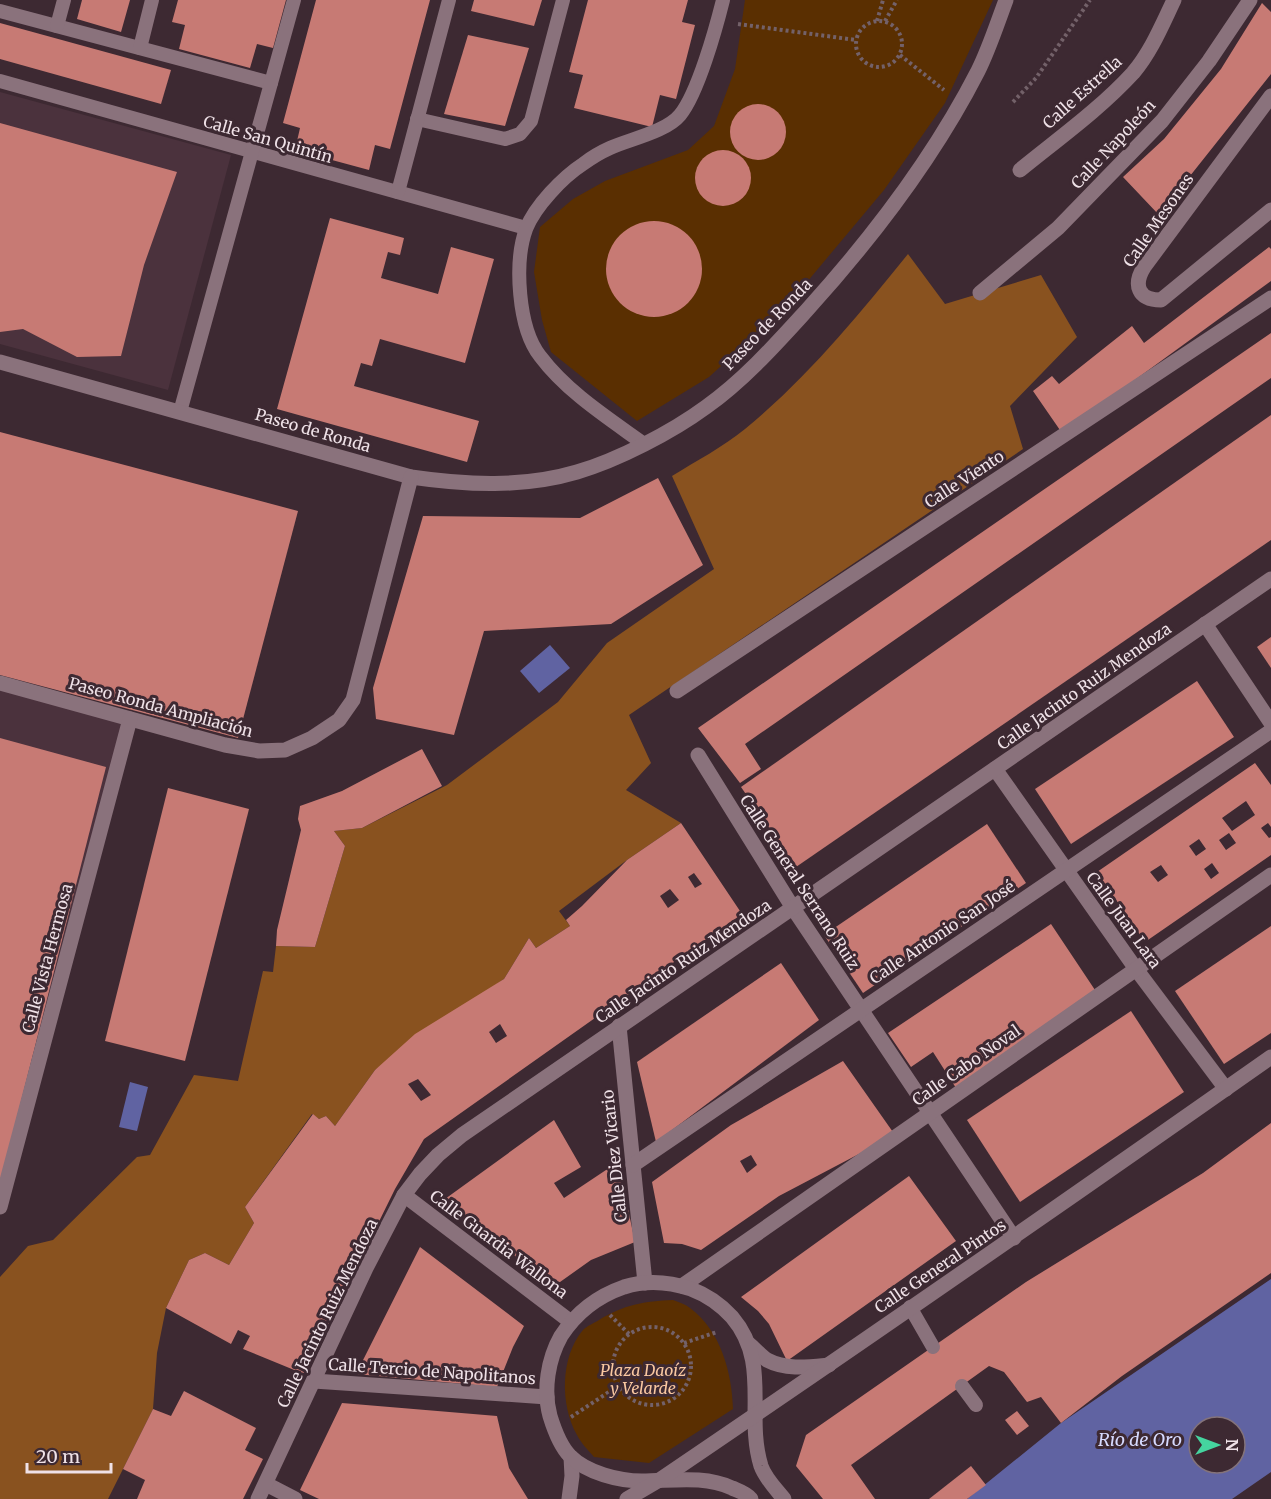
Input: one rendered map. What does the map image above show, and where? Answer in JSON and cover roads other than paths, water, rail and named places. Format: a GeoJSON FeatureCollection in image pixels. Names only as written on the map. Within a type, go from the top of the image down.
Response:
{"type":"FeatureCollection","features":[{"type":"Feature","properties":{"kind":"street","name":"Paseo de Ronda"},"geometry":{"type":"LineString","coordinates":[[0,362],[411,477],[456,483],[544,480],[578,472],[644,444],[706,408],[749,372],[798,320],[855,256],[902,195],[940,138],[979,69],[1006,0]]}},
{"type":"Feature","properties":{"kind":"street","name":"Calle Estrella"},"geometry":{"type":"LineString","coordinates":[[1020,170],[1095,109],[1133,72],[1148,52],[1174,0]]}},
{"type":"Feature","properties":{"kind":"street","name":"Calle Napoleón"},"geometry":{"type":"LineString","coordinates":[[980,293],[1058,228],[1162,121],[1209,61],[1250,0]]}},
{"type":"Feature","properties":{"kind":"street","name":"Calle Mesones"},"geometry":{"type":"LineString","coordinates":[[1271,96],[1144,267],[1138,277],[1141,293],[1151,300],[1161,300],[1271,210]]}},
{"type":"Feature","properties":{"kind":"street","name":"Calle Viento"},"geometry":{"type":"LineString","coordinates":[[677,691],[1271,298]]}},
{"type":"Feature","properties":{"kind":"street","name":"Paseo Ronda Ampliación"},"geometry":{"type":"LineString","coordinates":[[0,683],[225,745],[259,751],[285,750],[312,738],[339,720],[353,700],[411,477]]}},
{"type":"Feature","properties":{"kind":"street","name":"Calle Jacinto Ruiz Mendoza"},"geometry":{"type":"LineString","coordinates":[[258,1499],[366,1268],[404,1195],[438,1155],[462,1135],[619,1026],[1271,579]]}},
{"type":"Feature","properties":{"kind":"street"},"geometry":{"type":"LineString","coordinates":[[1205,624],[1271,723]]}},
{"type":"Feature","properties":{"kind":"street","name":"Calle Vista Hermosa"},"geometry":{"type":"LineString","coordinates":[[0,1207],[130,719]]}},
{"type":"Feature","properties":{"kind":"street","name":"Calle Antonio San José"},"geometry":{"type":"LineString","coordinates":[[633,1165],[1271,731]]}},
{"type":"Feature","properties":{"kind":"street","name":"Calle General Serrano Ruiz"},"geometry":{"type":"LineString","coordinates":[[698,755],[793,908],[1014,1238]]}},
{"type":"Feature","properties":{"kind":"street","name":"Calle Juan Lara"},"geometry":{"type":"LineString","coordinates":[[995,769],[1136,969],[1226,1089]]}},
{"type":"Feature","properties":{"kind":"street","name":"Calle Cabo Noval"},"geometry":{"type":"LineString","coordinates":[[682,1286],[1271,874]]}},
{"type":"Feature","properties":{"kind":"street","name":"Calle Diez Vicario"},"geometry":{"type":"LineString","coordinates":[[619,1026],[645,1283]]}},
{"type":"Feature","properties":{"kind":"street","name":"Calle General Pintos"},"geometry":{"type":"LineString","coordinates":[[627,1499],[661,1479],[829,1365],[909,1307],[1014,1238],[1271,1057]]}},
{"type":"Feature","properties":{"kind":"street","name":"Calle Guardia Wallona"},"geometry":{"type":"LineString","coordinates":[[404,1195],[571,1322]]}},
{"type":"Feature","properties":{"kind":"street"},"geometry":{"type":"LineString","coordinates":[[751,1499],[720,1482],[661,1479],[643,1481],[608,1476],[588,1468],[571,1457],[554,1428],[547,1397],[548,1377],[552,1357],[560,1339],[571,1322],[595,1300],[627,1286],[666,1283],[682,1286],[710,1298],[738,1324],[749,1344],[753,1363],[756,1445],[761,1468],[784,1499]]}},
{"type":"Feature","properties":{"kind":"street"},"geometry":{"type":"LineString","coordinates":[[749,1344],[766,1359],[784,1365],[805,1367],[829,1365]]}},
{"type":"Feature","properties":{"kind":"street","name":"Calle Tercio de Napolitanos"},"geometry":{"type":"LineString","coordinates":[[314,1381],[547,1397]]}},
{"type":"Feature","properties":{"kind":"street"},"geometry":{"type":"LineString","coordinates":[[569,1499],[572,1476],[571,1457]]}},
{"type":"Feature","properties":{"kind":"street"},"geometry":{"type":"LineString","coordinates":[[266,1484],[295,1499]]}},
{"type":"Feature","properties":{"kind":"lane"},"geometry":{"type":"LineString","coordinates":[[57,26],[64,0]]}},
{"type":"Feature","properties":{"kind":"lane"},"geometry":{"type":"LineString","coordinates":[[140,48],[152,0]]}},
{"type":"Feature","properties":{"kind":"lane"},"geometry":{"type":"LineString","coordinates":[[180,412],[294,0]]}},
{"type":"Feature","properties":{"kind":"lane"},"geometry":{"type":"LineString","coordinates":[[398,192],[449,0]]}},
{"type":"Feature","properties":{"kind":"lane"},"geometry":{"type":"LineString","coordinates":[[417,119],[505,139],[520,134],[531,121],[563,0]]}},
{"type":"Feature","properties":{"kind":"lane"},"geometry":{"type":"LineString","coordinates":[[644,444],[559,378],[538,355],[524,321],[519,258],[526,228],[541,204],[581,165],[608,149],[661,128],[680,116],[696,86],[723,0]]}},
{"type":"Feature","properties":{"kind":"lane"},"geometry":{"type":"LineString","coordinates":[[0,11],[271,83]]}},
{"type":"Feature","properties":{"kind":"lane","name":"Calle San Quintín"},"geometry":{"type":"LineString","coordinates":[[0,81],[526,228]]}},
{"type":"Feature","properties":{"kind":"lane"},"geometry":{"type":"LineString","coordinates":[[909,1307],[933,1347]]}},
{"type":"Feature","properties":{"kind":"lane"},"geometry":{"type":"LineString","coordinates":[[962,1386],[976,1405]]}},
{"type":"Feature","properties":{"kind":"water"},"geometry":{"type":"Polygon","coordinates":[[[550,645],[570,668],[539,693],[520,671],[550,645]]]}},
{"type":"Feature","properties":{"kind":"water"},"geometry":{"type":"Polygon","coordinates":[[[130,1082],[148,1087],[137,1131],[119,1127],[130,1082]]]}},
{"type":"Feature","properties":{"kind":"water","name":"Río de Oro"},"geometry":{"type":"Polygon","coordinates":[[[1271,1279],[1271,1472],[1232,1499],[967,1499],[1061,1423],[1271,1279]]]}},
{"type":"Feature","properties":{"kind":"park label","name":"Plaza Daoíz y Velarde"},"geometry":{"type":"Point","coordinates":[643,1379]}}]}
